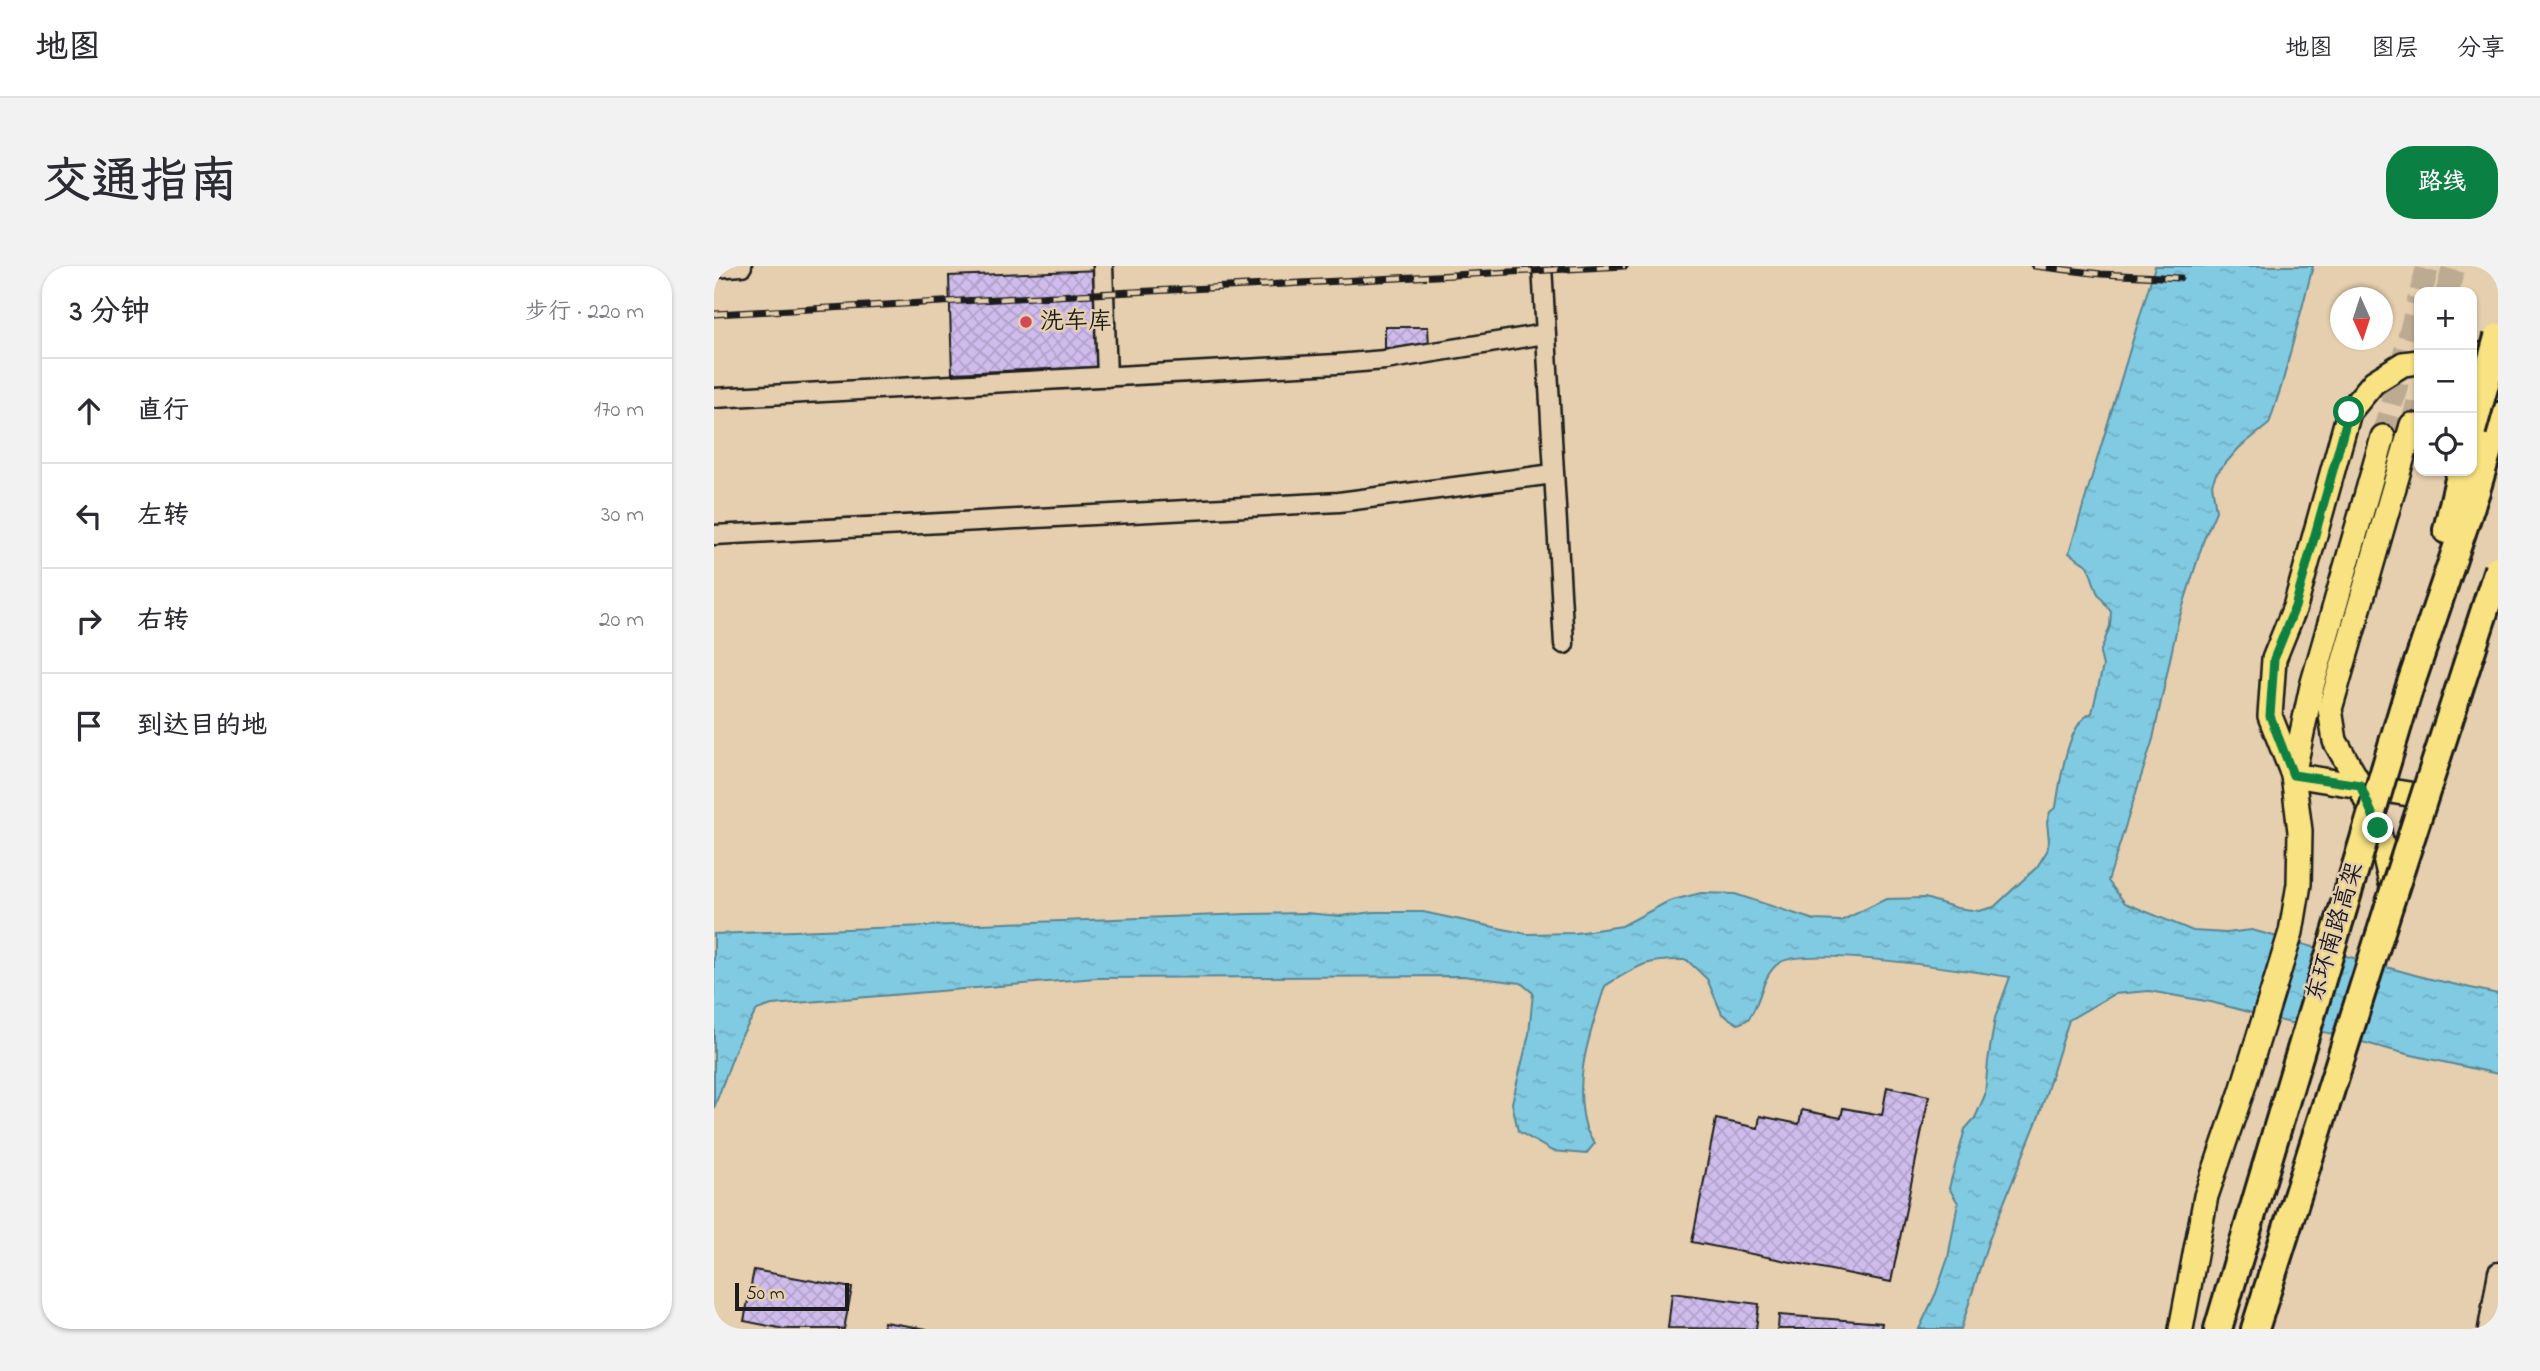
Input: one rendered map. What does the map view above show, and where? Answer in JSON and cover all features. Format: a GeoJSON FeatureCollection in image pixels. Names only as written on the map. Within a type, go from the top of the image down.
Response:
{"type":"FeatureCollection","features":[{"type":"Feature","properties":{"kind":"highway"},"geometry":{"type":"LineString","coordinates":[[2477,413],[2498,337]]}},
{"type":"Feature","properties":{"kind":"highway","name":"东环南路高架"},"geometry":{"type":"LineString","coordinates":[[2218,1329],[2408,692],[2476,491],[2498,416]]}},
{"type":"Feature","properties":{"kind":"highway"},"geometry":{"type":"LineString","coordinates":[[2408,692],[2460,476]]}},
{"type":"Feature","properties":{"kind":"highway","name":"东环南路高架"},"geometry":{"type":"LineString","coordinates":[[2255,1329],[2498,569]]}},
{"type":"Feature","properties":{"kind":"highway"},"geometry":{"type":"LineString","coordinates":[[2202,1329],[2262,1182]]}},
{"type":"Feature","properties":{"kind":"highway"},"geometry":{"type":"LineString","coordinates":[[2267,1329],[2277,1259]]}},
{"type":"Feature","properties":{"kind":"main road"},"geometry":{"type":"LineString","coordinates":[[2477,355],[2498,353]]}},
{"type":"Feature","properties":{"kind":"main road"},"geometry":{"type":"LineString","coordinates":[[2181,1329],[2206,1196],[2291,932],[2299,884],[2300,831],[2293,775],[2270,716],[2274,659],[2295,607],[2349,412],[2374,382],[2403,364],[2414,363]]}},
{"type":"Feature","properties":{"kind":"main road"},"geometry":{"type":"LineString","coordinates":[[2391,883],[2378,828],[2360,785],[2335,741],[2330,709],[2412,425]]}},
{"type":"Feature","properties":{"kind":"main road"},"geometry":{"type":"LineString","coordinates":[[2293,775],[2312,686],[2384,437]]}},
{"type":"Feature","properties":{"kind":"main road"},"geometry":{"type":"LineString","coordinates":[[2245,1329],[2381,912],[2452,705],[2498,594]]}},
{"type":"Feature","properties":{"kind":"main road"},"geometry":{"type":"LineString","coordinates":[[2293,775],[2421,796]]}},
{"type":"Feature","properties":{"kind":"street"},"geometry":{"type":"LineString","coordinates":[[714,268],[742,266]]}},
{"type":"Feature","properties":{"kind":"street"},"geometry":{"type":"LineString","coordinates":[[1103,266],[1107,377]]}},
{"type":"Feature","properties":{"kind":"street"},"geometry":{"type":"LineString","coordinates":[[1542,266],[1564,644]]}},
{"type":"Feature","properties":{"kind":"street"},"geometry":{"type":"LineString","coordinates":[[714,398],[1373,361],[1545,334]]}},
{"type":"Feature","properties":{"kind":"street"},"geometry":{"type":"LineString","coordinates":[[714,535],[1339,502],[1553,474]]}},
{"type":"Feature","properties":{"kind":"street"},"geometry":{"type":"LineString","coordinates":[[2488,1329],[2498,1272]]}},
{"type":"Feature","properties":{"kind":"water"},"geometry":{"type":"Polygon","coordinates":[[[2155,266],[2313,266],[2269,424],[2239,448],[2216,474],[2212,484],[2216,511],[2204,539],[2178,622],[2153,739],[2108,881],[2125,903],[2193,931],[2226,933],[2252,930],[2426,978],[2498,994],[2498,1074],[2407,1054],[2211,1002],[2149,991],[2114,994],[2069,1020],[2039,1116],[1988,1242],[1961,1329],[1919,1329],[1936,1293],[1948,1258],[1958,1203],[1949,1188],[1965,1129],[1975,1118],[1985,1095],[1995,1018],[2010,977],[1890,961],[1795,958],[1773,968],[1752,1014],[1738,1024],[1722,1014],[1707,979],[1687,960],[1643,965],[1605,986],[1594,1020],[1582,1072],[1582,1107],[1586,1127],[1595,1143],[1586,1154],[1552,1151],[1518,1131],[1512,1103],[1529,1034],[1533,993],[1521,983],[1463,976],[1096,978],[772,1005],[757,1010],[739,1040],[714,1108],[714,934],[1247,914],[1306,913],[1340,916],[1374,912],[1423,912],[1527,934],[1576,933],[1622,926],[1669,901],[1701,893],[1735,894],[1814,920],[1841,921],[1886,899],[1925,898],[1957,908],[1979,911],[1994,907],[2037,867],[2047,851],[2047,822],[2050,812],[2056,807],[2066,754],[2076,728],[2092,713],[2103,666],[2100,653],[2110,626],[2111,612],[2097,592],[2088,566],[2069,553],[2155,266]]]}},
{"type":"Feature","properties":{"kind":"building","name":"洗车库"},"geometry":{"type":"Polygon","coordinates":[[[1099,270],[1102,367],[952,373],[949,276],[1099,270]]]}},
{"type":"Feature","properties":{"kind":"building"},"geometry":{"type":"Polygon","coordinates":[[[1385,327],[1428,327],[1429,347],[1385,348],[1385,327]]]}},
{"type":"Feature","properties":{"kind":"building"},"geometry":{"type":"Polygon","coordinates":[[[1887,1087],[1929,1096],[1891,1282],[1692,1242],[1716,1119],[1758,1128],[1760,1116],[1799,1124],[1802,1110],[1841,1118],[1843,1108],[1882,1115],[1887,1087]]]}},
{"type":"Feature","properties":{"kind":"building"},"geometry":{"type":"Polygon","coordinates":[[[754,1270],[852,1288],[844,1329],[784,1329],[744,1321],[754,1270]]]}},
{"type":"Feature","properties":{"kind":"building"},"geometry":{"type":"Polygon","coordinates":[[[1672,1293],[1759,1304],[1756,1329],[1668,1328],[1672,1293]]]}},
{"type":"Feature","properties":{"kind":"building"},"geometry":{"type":"Polygon","coordinates":[[[1779,1315],[1882,1323],[1881,1329],[1778,1329],[1779,1315]]]}},
{"type":"Feature","properties":{"kind":"building"},"geometry":{"type":"Polygon","coordinates":[[[884,1322],[927,1329],[883,1329],[884,1322]]]}},
{"type":"Feature","properties":{"kind":"tunnel"},"geometry":{"type":"LineString","coordinates":[[2422,287],[2428,266]]}},
{"type":"Feature","properties":{"kind":"tunnel"},"geometry":{"type":"LineString","coordinates":[[2448,287],[2454,266]]}},
{"type":"Feature","properties":{"kind":"tunnel"},"geometry":{"type":"LineString","coordinates":[[2383,437],[2414,318]]}},
{"type":"Feature","properties":{"kind":"tunnel"},"geometry":{"type":"LineString","coordinates":[[2412,425],[2415,413]]}},
{"type":"Feature","properties":{"kind":"railway"},"geometry":{"type":"LineString","coordinates":[[714,314],[1625,266]]}},
{"type":"Feature","properties":{"kind":"railway"},"geometry":{"type":"LineString","coordinates":[[2034,266],[2101,274],[2180,278]]}},
{"type":"Feature","properties":{"kind":"place","name":"洗车库"},"geometry":{"type":"Point","coordinates":[1026,322]}},
{"type":"Feature","properties":{"kind":"route"},"geometry":{"type":"LineString","coordinates":[[2349,412],[2295,607],[2274,659],[2270,716],[2293,775],[2360,785],[2378,828]]}}]}
